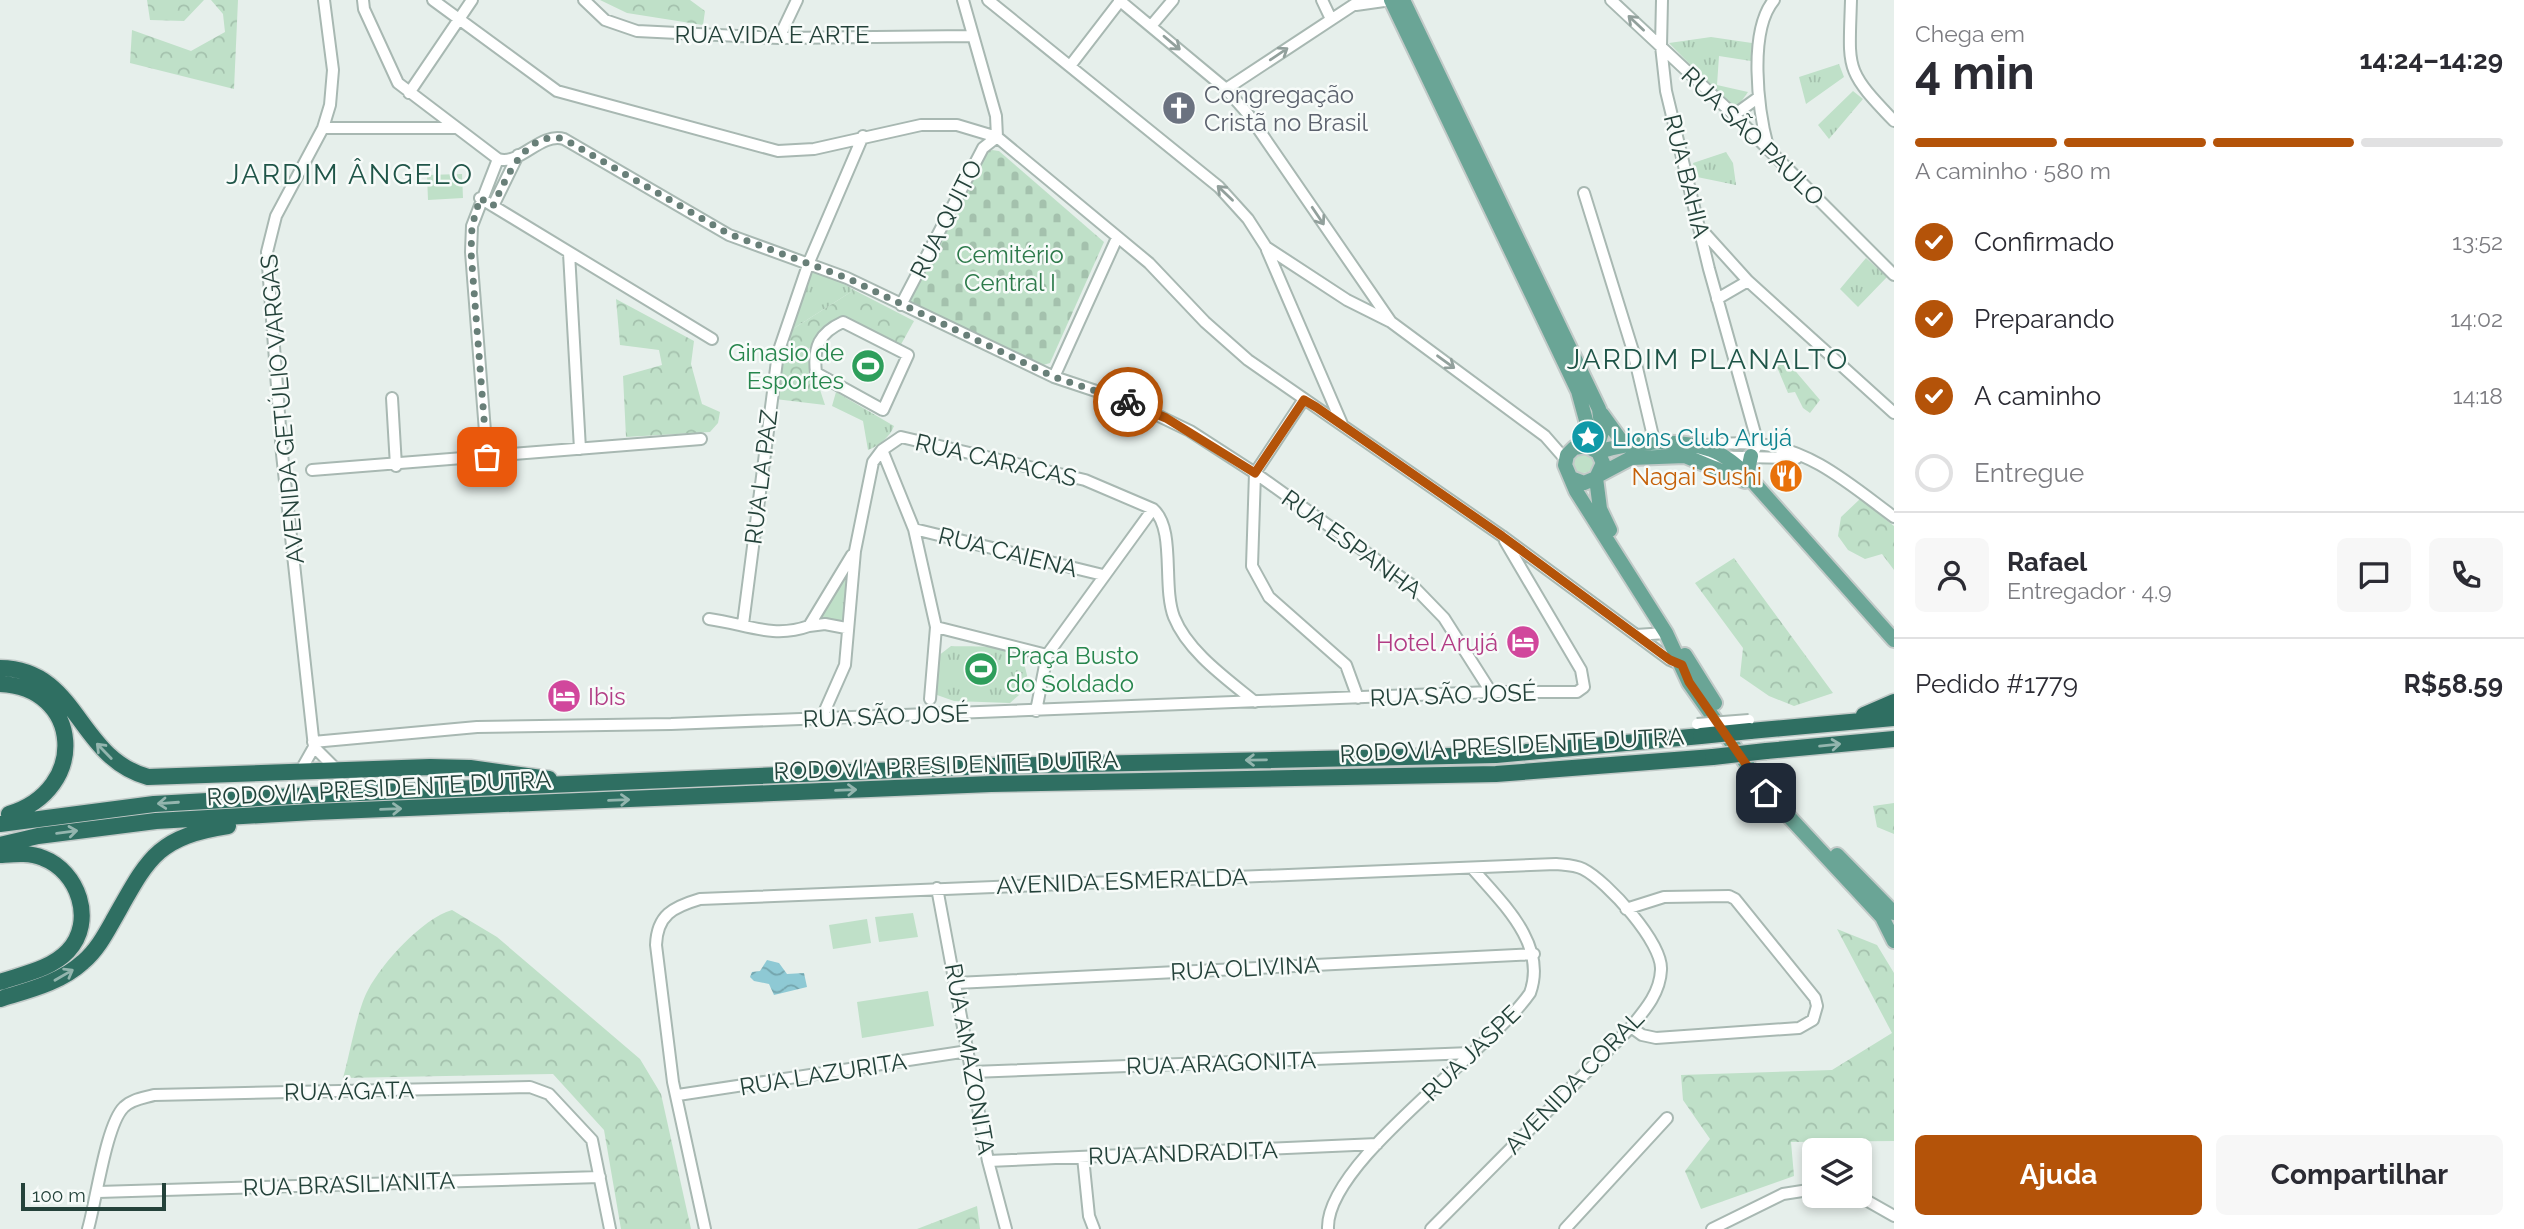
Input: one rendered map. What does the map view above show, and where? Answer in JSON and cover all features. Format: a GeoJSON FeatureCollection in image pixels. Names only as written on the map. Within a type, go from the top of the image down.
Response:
{"type":"FeatureCollection","features":[{"type":"Feature","properties":{"kind":"highway"},"geometry":{"type":"LineString","coordinates":[[0,668],[27,672],[53,686],[101,750],[117,764],[137,774],[166,778],[335,768],[470,768],[579,785]]}},
{"type":"Feature","properties":{"kind":"highway"},"geometry":{"type":"LineString","coordinates":[[0,684],[23,687],[47,703],[58,719],[65,747],[61,773],[46,795],[24,810],[0,817]]}},
{"type":"Feature","properties":{"kind":"highway"},"geometry":{"type":"LineString","coordinates":[[1838,723],[1894,702]]}},
{"type":"Feature","properties":{"kind":"highway","name":"RODOVIA PRESIDENTE DUTRA"},"geometry":{"type":"LineString","coordinates":[[0,824],[154,804],[312,794],[990,766],[1496,755],[1750,725],[1838,723],[1894,718]]}},
{"type":"Feature","properties":{"kind":"highway","name":"RODOVIA PRESIDENTE DUTRA"},"geometry":{"type":"LineString","coordinates":[[0,845],[38,836],[156,821],[313,812],[991,784],[1496,774],[1894,739]]}},
{"type":"Feature","properties":{"kind":"highway"},"geometry":{"type":"LineString","coordinates":[[0,999],[52,982],[83,963],[99,945],[148,862],[173,841],[203,830],[313,812]]}},
{"type":"Feature","properties":{"kind":"highway"},"geometry":{"type":"LineString","coordinates":[[0,855],[34,855],[58,866],[75,886],[81,911],[79,928],[67,951],[40,968],[0,982]]}},
{"type":"Feature","properties":{"kind":"main road"},"geometry":{"type":"LineString","coordinates":[[1391,0],[1410,28],[1599,408],[1619,439],[1632,446]]}},
{"type":"Feature","properties":{"kind":"main road"},"geometry":{"type":"LineString","coordinates":[[1403,0],[1410,28],[1578,391],[1587,424],[1573,451],[1571,478],[1580,498],[1686,665],[1765,777],[1791,810],[1894,913]]}},
{"type":"Feature","properties":{"kind":"main road"},"geometry":{"type":"LineString","coordinates":[[1599,408],[1602,432],[1597,451],[1602,463],[1598,476],[1600,509],[1686,665],[1689,682],[1766,793],[1881,917],[1894,941]]}},
{"type":"Feature","properties":{"kind":"main road"},"geometry":{"type":"LineString","coordinates":[[1573,451],[1632,446],[1725,457],[1746,475],[1894,640]]}},
{"type":"Feature","properties":{"kind":"main road"},"geometry":{"type":"LineString","coordinates":[[1571,478],[1584,483],[1631,458],[1656,450]]}},
{"type":"Feature","properties":{"kind":"main road"},"geometry":{"type":"LineString","coordinates":[[1746,475],[1754,450]]}},
{"type":"Feature","properties":{"kind":"main road"},"geometry":{"type":"LineString","coordinates":[[1687,451],[1729,472],[1760,492]]}},
{"type":"Feature","properties":{"kind":"street","name":"AVENIDA GETÚLIO VARGAS"},"geometry":{"type":"LineString","coordinates":[[313,745],[282,454],[267,252],[275,216],[323,128],[330,105],[333,71],[324,0]]}},
{"type":"Feature","properties":{"kind":"street"},"geometry":{"type":"LineString","coordinates":[[363,0],[364,9],[390,71],[409,93],[498,159],[480,198],[472,226],[471,252],[487,457]]}},
{"type":"Feature","properties":{"kind":"street"},"geometry":{"type":"LineString","coordinates":[[433,0],[545,84],[572,96],[778,151],[814,149],[898,128],[938,125],[957,125],[997,137],[1149,263],[1224,341],[1304,400],[1502,536],[1636,635],[1686,665]]}},
{"type":"Feature","properties":{"kind":"street"},"geometry":{"type":"LineString","coordinates":[[409,93],[472,0]]}},
{"type":"Feature","properties":{"kind":"street","name":"RUA VIDA E ARTE"},"geometry":{"type":"LineString","coordinates":[[583,0],[605,20],[628,30],[779,38],[971,36]]}},
{"type":"Feature","properties":{"kind":"street"},"geometry":{"type":"LineString","coordinates":[[779,38],[797,0]]}},
{"type":"Feature","properties":{"kind":"street"},"geometry":{"type":"LineString","coordinates":[[963,0],[971,36],[996,116],[997,137]]}},
{"type":"Feature","properties":{"kind":"street"},"geometry":{"type":"LineString","coordinates":[[988,0],[1219,187],[1248,219],[1266,247],[1342,424]]}},
{"type":"Feature","properties":{"kind":"street"},"geometry":{"type":"LineString","coordinates":[[1070,66],[1120,0],[1226,89],[1248,114],[1391,322]]}},
{"type":"Feature","properties":{"kind":"street"},"geometry":{"type":"LineString","coordinates":[[1152,26],[1173,0]]}},
{"type":"Feature","properties":{"kind":"street"},"geometry":{"type":"LineString","coordinates":[[1322,0],[1331,19]]}},
{"type":"Feature","properties":{"kind":"street"},"geometry":{"type":"LineString","coordinates":[[1226,89],[1358,2],[1391,0]]}},
{"type":"Feature","properties":{"kind":"street","name":"RUA SÃO PAULO"},"geometry":{"type":"LineString","coordinates":[[1611,0],[1734,115],[1894,275]]}},
{"type":"Feature","properties":{"kind":"street","name":"RUA BAHIA"},"geometry":{"type":"LineString","coordinates":[[1662,0],[1661,46],[1666,91],[1717,299]]}},
{"type":"Feature","properties":{"kind":"street"},"geometry":{"type":"LineString","coordinates":[[1768,150],[1759,97],[1762,24],[1774,0]]}},
{"type":"Feature","properties":{"kind":"street"},"geometry":{"type":"LineString","coordinates":[[1851,0],[1850,65],[1858,85],[1894,121]]}},
{"type":"Feature","properties":{"kind":"street"},"geometry":{"type":"LineString","coordinates":[[1734,115],[1759,97]]}},
{"type":"Feature","properties":{"kind":"street"},"geometry":{"type":"LineString","coordinates":[[323,128],[456,128]]}},
{"type":"Feature","properties":{"kind":"street","name":"RUA LA PAZ"},"geometry":{"type":"LineString","coordinates":[[743,624],[778,353],[809,262],[863,136]]}},
{"type":"Feature","properties":{"kind":"street","name":"RUA ESPANHA"},"geometry":{"type":"LineString","coordinates":[[498,159],[507,160],[552,137],[564,139],[729,234],[809,262],[1054,377],[1166,418],[1255,473],[1427,599],[1444,618],[1491,692]]}},
{"type":"Feature","properties":{"kind":"street","name":"RUA QUITO"},"geometry":{"type":"LineString","coordinates":[[901,305],[983,148],[997,137]]}},
{"type":"Feature","properties":{"kind":"street"},"geometry":{"type":"LineString","coordinates":[[493,206],[519,154]]}},
{"type":"Feature","properties":{"kind":"street"},"geometry":{"type":"LineString","coordinates":[[1584,193],[1633,351],[1656,450]]}},
{"type":"Feature","properties":{"kind":"street"},"geometry":{"type":"LineString","coordinates":[[480,198],[712,339]]}},
{"type":"Feature","properties":{"kind":"street"},"geometry":{"type":"LineString","coordinates":[[1700,228],[1748,281],[1894,413]]}},
{"type":"Feature","properties":{"kind":"street"},"geometry":{"type":"LineString","coordinates":[[1054,377],[1117,238]]}},
{"type":"Feature","properties":{"kind":"street"},"geometry":{"type":"LineString","coordinates":[[1266,247],[1346,300],[1391,322],[1545,436],[1573,451]]}},
{"type":"Feature","properties":{"kind":"street"},"geometry":{"type":"LineString","coordinates":[[569,253],[580,449]]}},
{"type":"Feature","properties":{"kind":"street"},"geometry":{"type":"LineString","coordinates":[[1709,269],[1717,261],[1732,261]]}},
{"type":"Feature","properties":{"kind":"street"},"geometry":{"type":"LineString","coordinates":[[1748,281],[1717,299],[1754,450]]}},
{"type":"Feature","properties":{"kind":"street"},"geometry":{"type":"LineString","coordinates":[[844,322],[898,350],[908,355],[883,410],[816,373],[814,353],[827,329],[844,322]]}},
{"type":"Feature","properties":{"kind":"street"},"geometry":{"type":"LineString","coordinates":[[392,398],[396,466]]}},
{"type":"Feature","properties":{"kind":"street"},"geometry":{"type":"LineString","coordinates":[[1304,400],[1255,473],[1250,552],[1255,577],[1269,597],[1346,665],[1358,698]]}},
{"type":"Feature","properties":{"kind":"street","name":"RUA CARACAS"},"geometry":{"type":"LineString","coordinates":[[822,717],[845,665],[846,628],[855,551],[873,462],[882,450],[901,437],[1085,480],[1153,509]]}},
{"type":"Feature","properties":{"kind":"street"},"geometry":{"type":"LineString","coordinates":[[312,471],[701,439]]}},
{"type":"Feature","properties":{"kind":"street"},"geometry":{"type":"LineString","coordinates":[[882,450],[914,529],[936,627],[930,699]]}},
{"type":"Feature","properties":{"kind":"street"},"geometry":{"type":"LineString","coordinates":[[1725,457],[1754,450]]}},
{"type":"Feature","properties":{"kind":"street"},"geometry":{"type":"LineString","coordinates":[[1687,451],[1754,450],[1803,458],[1839,476],[1894,517]]}},
{"type":"Feature","properties":{"kind":"street"},"geometry":{"type":"LineString","coordinates":[[1035,711],[1046,655],[1153,509],[1162,517],[1166,531],[1166,582],[1175,619],[1203,656],[1255,702]]}},
{"type":"Feature","properties":{"kind":"street","name":"RUA CAIENA"},"geometry":{"type":"LineString","coordinates":[[914,529],[1103,575]]}},
{"type":"Feature","properties":{"kind":"street","name":"RUA SÃO JOSÉ"},"geometry":{"type":"LineString","coordinates":[[313,745],[477,727],[671,724],[1491,692],[1577,692],[1584,687],[1580,670],[1502,536]]}},
{"type":"Feature","properties":{"kind":"street"},"geometry":{"type":"LineString","coordinates":[[808,626],[855,551]]}},
{"type":"Feature","properties":{"kind":"street"},"geometry":{"type":"LineString","coordinates":[[709,619],[743,624],[776,634],[825,624],[846,628]]}},
{"type":"Feature","properties":{"kind":"street"},"geometry":{"type":"LineString","coordinates":[[936,627],[1046,655]]}},
{"type":"Feature","properties":{"kind":"street"},"geometry":{"type":"LineString","coordinates":[[1636,635],[1665,633]]}},
{"type":"Feature","properties":{"kind":"street"},"geometry":{"type":"LineString","coordinates":[[301,770],[313,745],[335,768]]}},
{"type":"Feature","properties":{"kind":"street","name":"AVENIDA ESMERALDA"},"geometry":{"type":"LineString","coordinates":[[678,1095],[673,1082],[656,931],[662,918],[674,906],[699,899],[1571,865]]}},
{"type":"Feature","properties":{"kind":"street","name":"AVENIDA CORAL"},"geometry":{"type":"LineString","coordinates":[[1431,1229],[1631,1027],[1653,998],[1662,968],[1654,942],[1595,877],[1571,865]]}},
{"type":"Feature","properties":{"kind":"street"},"geometry":{"type":"LineString","coordinates":[[1472,868],[1511,915],[1534,954]]}},
{"type":"Feature","properties":{"kind":"street","name":"RUA AMAZONITA"},"geometry":{"type":"LineString","coordinates":[[937,888],[988,1161],[1006,1229]]}},
{"type":"Feature","properties":{"kind":"street"},"geometry":{"type":"LineString","coordinates":[[1626,909],[1664,897],[1729,896],[1735,899],[1815,998],[1817,1006],[1813,1020],[1798,1028],[1656,1038],[1642,1035],[1631,1027]]}},
{"type":"Feature","properties":{"kind":"street","name":"RUA OLIVINA"},"geometry":{"type":"LineString","coordinates":[[956,983],[1534,954]]}},
{"type":"Feature","properties":{"kind":"street","name":"RUA JASPE"},"geometry":{"type":"LineString","coordinates":[[1328,1229],[1331,1205],[1377,1144],[1530,993],[1534,981],[1534,954]]}},
{"type":"Feature","properties":{"kind":"street","name":"RUA LAZURITA"},"geometry":{"type":"LineString","coordinates":[[678,1095],[968,1051]]}},
{"type":"Feature","properties":{"kind":"street","name":"RUA ARAGONITA"},"geometry":{"type":"LineString","coordinates":[[972,1072],[1471,1053]]}},
{"type":"Feature","properties":{"kind":"street","name":"RUA ÁGATA"},"geometry":{"type":"LineString","coordinates":[[88,1229],[114,1122],[122,1108],[133,1101],[154,1096],[530,1087],[549,1094],[586,1132],[595,1147],[610,1229]]}},
{"type":"Feature","properties":{"kind":"street"},"geometry":{"type":"LineString","coordinates":[[678,1095],[705,1229]]}},
{"type":"Feature","properties":{"kind":"street"},"geometry":{"type":"LineString","coordinates":[[1565,1229],[1667,1118]]}},
{"type":"Feature","properties":{"kind":"street","name":"RUA ANDRADITA"},"geometry":{"type":"LineString","coordinates":[[988,1161],[1377,1144]]}},
{"type":"Feature","properties":{"kind":"street"},"geometry":{"type":"LineString","coordinates":[[1083,1157],[1089,1216],[1094,1229]]}},
{"type":"Feature","properties":{"kind":"street","name":"RUA BRASILIANITA"},"geometry":{"type":"LineString","coordinates":[[98,1192],[600,1177]]}},
{"type":"Feature","properties":{"kind":"street"},"geometry":{"type":"LineString","coordinates":[[1712,1229],[1783,1194],[1802,1191]]}},
{"type":"Feature","properties":{"kind":"street"},"geometry":{"type":"LineString","coordinates":[[1872,1204],[1894,1216]]}},
{"type":"Feature","properties":{"kind":"green space"},"geometry":{"type":"Polygon","coordinates":[[[147,0],[204,0],[184,21],[150,20],[147,0]]]}},
{"type":"Feature","properties":{"kind":"green space"},"geometry":{"type":"Polygon","coordinates":[[[211,0],[238,0],[234,89],[130,63],[132,30],[191,51],[225,32],[223,14],[211,0]]]}},
{"type":"Feature","properties":{"kind":"green space"},"geometry":{"type":"Polygon","coordinates":[[[600,0],[690,0],[705,11],[703,25],[627,13],[600,0]]]}},
{"type":"Feature","properties":{"kind":"green space"},"geometry":{"type":"Polygon","coordinates":[[[1711,37],[1752,43],[1751,61],[1719,56],[1717,85],[1748,92],[1738,106],[1727,102],[1669,43],[1711,37]]]}},
{"type":"Feature","properties":{"kind":"green space"},"geometry":{"type":"Polygon","coordinates":[[[1839,64],[1844,77],[1806,104],[1799,77],[1839,64]]]}},
{"type":"Feature","properties":{"kind":"green space"},"geometry":{"type":"Polygon","coordinates":[[[1853,91],[1863,99],[1829,139],[1818,125],[1853,91]]]}},
{"type":"Feature","properties":{"kind":"green space","name":"Cemitério Central I"},"geometry":{"type":"Polygon","coordinates":[[[999,151],[1104,242],[1050,363],[1040,366],[910,302],[985,153],[999,151]]]}},
{"type":"Feature","properties":{"kind":"green space"},"geometry":{"type":"Polygon","coordinates":[[[1726,152],[1733,163],[1736,185],[1697,177],[1693,163],[1726,152]]]}},
{"type":"Feature","properties":{"kind":"green space"},"geometry":{"type":"Polygon","coordinates":[[[462,174],[463,198],[428,200],[427,175],[462,174]]]}},
{"type":"Feature","properties":{"kind":"green space"},"geometry":{"type":"Polygon","coordinates":[[[1866,258],[1887,277],[1858,307],[1840,289],[1866,258]]]}},
{"type":"Feature","properties":{"kind":"green space"},"geometry":{"type":"Polygon","coordinates":[[[806,265],[830,275],[854,290],[788,332],[806,265]]]}},
{"type":"Feature","properties":{"kind":"green space"},"geometry":{"type":"Polygon","coordinates":[[[854,290],[914,321],[899,348],[846,320],[807,350],[825,405],[775,399],[781,351],[788,332],[854,290]]]}},
{"type":"Feature","properties":{"kind":"green space"},"geometry":{"type":"Polygon","coordinates":[[[616,299],[694,341],[691,364],[702,404],[720,412],[718,423],[710,432],[626,437],[623,376],[662,365],[659,350],[620,345],[616,299]]]}},
{"type":"Feature","properties":{"kind":"green space"},"geometry":{"type":"Polygon","coordinates":[[[1780,353],[1820,400],[1810,413],[1803,408],[1795,392],[1788,393],[1774,360],[1780,353]]]}},
{"type":"Feature","properties":{"kind":"green space"},"geometry":{"type":"Polygon","coordinates":[[[836,392],[894,426],[880,444],[868,450],[863,421],[832,406],[836,392]]]}},
{"type":"Feature","properties":{"kind":"green space"},"geometry":{"type":"Polygon","coordinates":[[[1583,451],[1591,454],[1594,462],[1591,470],[1583,473],[1575,470],[1572,462],[1575,454],[1583,451]]]}},
{"type":"Feature","properties":{"kind":"green space"},"geometry":{"type":"Polygon","coordinates":[[[1860,499],[1894,526],[1894,570],[1882,554],[1865,559],[1848,550],[1838,536],[1841,517],[1860,499]]]}},
{"type":"Feature","properties":{"kind":"green space"},"geometry":{"type":"Polygon","coordinates":[[[1734,558],[1833,693],[1794,706],[1769,696],[1740,676],[1743,648],[1695,583],[1734,558]]]}},
{"type":"Feature","properties":{"kind":"green space"},"geometry":{"type":"Polygon","coordinates":[[[849,566],[844,623],[818,620],[849,566]]]}},
{"type":"Feature","properties":{"kind":"green space","name":"Praça Busto do Soldado"},"geometry":{"type":"Polygon","coordinates":[[[951,646],[1010,651],[1022,661],[1029,686],[1010,703],[954,701],[937,695],[935,675],[938,656],[951,646]]]}},
{"type":"Feature","properties":{"kind":"green space"},"geometry":{"type":"Polygon","coordinates":[[[1894,803],[1894,834],[1877,827],[1873,806],[1894,803]]]}},
{"type":"Feature","properties":{"kind":"green space"},"geometry":{"type":"Polygon","coordinates":[[[452,910],[497,937],[640,1059],[661,1094],[691,1229],[621,1229],[604,1130],[553,1074],[343,1078],[360,1009],[375,979],[393,955],[416,932],[428,922],[452,910]]]}},
{"type":"Feature","properties":{"kind":"green space"},"geometry":{"type":"Polygon","coordinates":[[[913,913],[918,937],[879,942],[875,917],[913,913]]]}},
{"type":"Feature","properties":{"kind":"green space"},"geometry":{"type":"Polygon","coordinates":[[[867,919],[871,943],[833,949],[829,925],[867,919]]]}},
{"type":"Feature","properties":{"kind":"green space"},"geometry":{"type":"Polygon","coordinates":[[[1837,929],[1877,945],[1894,973],[1894,1141],[1872,1141],[1872,1138],[1802,1138],[1802,1142],[1791,1142],[1794,1176],[1701,1209],[1685,1171],[1710,1139],[1683,1100],[1681,1075],[1832,1070],[1892,1033],[1837,929]]]}},
{"type":"Feature","properties":{"kind":"green space"},"geometry":{"type":"Polygon","coordinates":[[[928,991],[934,1026],[862,1038],[857,1002],[928,991]]]}},
{"type":"Feature","properties":{"kind":"green space"},"geometry":{"type":"Polygon","coordinates":[[[977,1206],[980,1229],[917,1229],[977,1206]]]}},
{"type":"Feature","properties":{"kind":"water"},"geometry":{"type":"Polygon","coordinates":[[[767,960],[779,963],[787,974],[804,973],[807,987],[774,995],[769,984],[754,981],[750,977],[752,972],[760,971],[767,960]]]}},
{"type":"Feature","properties":{"kind":"way so far"},"geometry":{"type":"LineString","coordinates":[[487,457],[481,350],[471,252],[472,226],[480,198],[493,206],[519,154],[552,137],[564,139],[729,234],[847,278],[1054,377],[1128,402]]}},
{"type":"Feature","properties":{"kind":"place","name":"Congregação Cristã no Brasil"},"geometry":{"type":"Point","coordinates":[1179,108]}},
{"type":"Feature","properties":{"kind":"place","name":"Ginasio de Esportes"},"geometry":{"type":"Point","coordinates":[868,366]}},
{"type":"Feature","properties":{"kind":"place","name":"Lions Club Arujá"},"geometry":{"type":"Point","coordinates":[1588,437]}},
{"type":"Feature","properties":{"kind":"place","name":"Nagai Sushi"},"geometry":{"type":"Point","coordinates":[1786,476]}},
{"type":"Feature","properties":{"kind":"place","name":"Hotel Arujá"},"geometry":{"type":"Point","coordinates":[1523,642]}},
{"type":"Feature","properties":{"kind":"place","name":"Praça Busto do Soldado"},"geometry":{"type":"Point","coordinates":[981,669]}},
{"type":"Feature","properties":{"kind":"place","name":"Ibis"},"geometry":{"type":"Point","coordinates":[564,696]}},
{"type":"Feature","properties":{"kind":"district","name":"JARDIM ÂNGELO"},"geometry":{"type":"Point","coordinates":[350,174]}},
{"type":"Feature","properties":{"kind":"district","name":"JARDIM PLANALTO"},"geometry":{"type":"Point","coordinates":[1708,359]}},
{"type":"Feature","properties":{"kind":"route"},"geometry":{"type":"LineString","coordinates":[[1128,402],[1166,418],[1255,473],[1304,400],[1316,407],[1502,536],[1670,660],[1682,665],[1689,682],[1766,793]]}}]}
